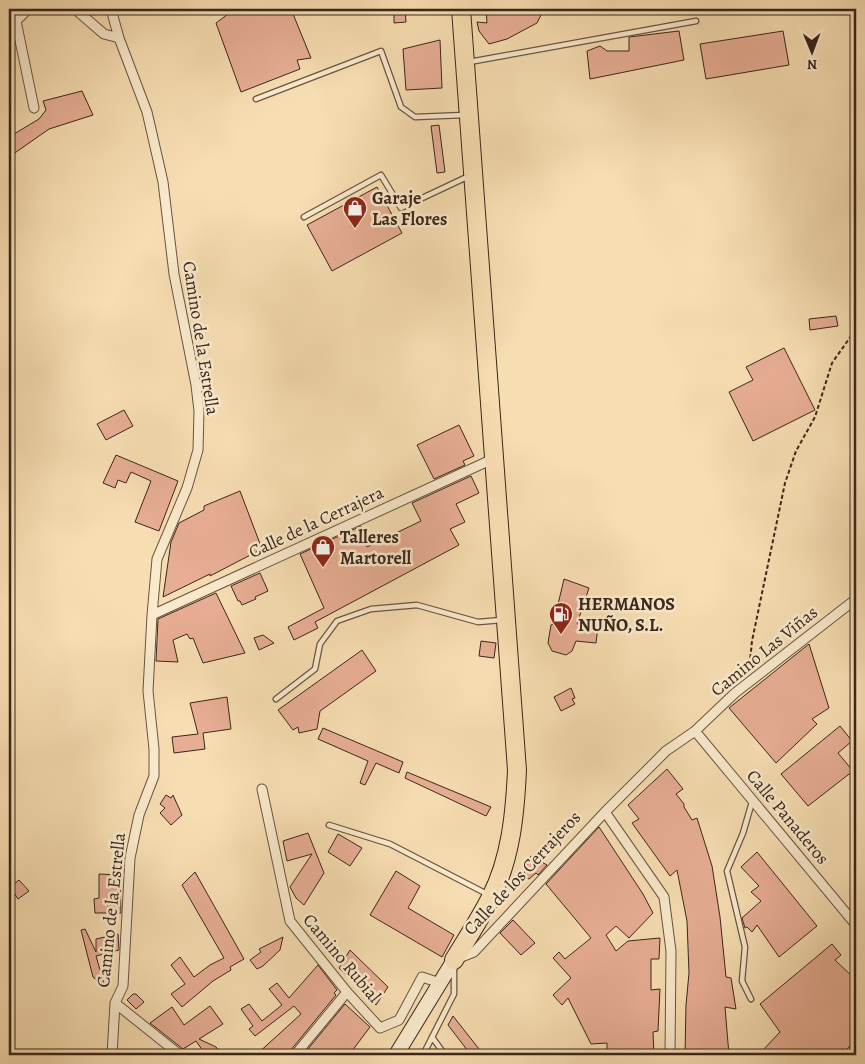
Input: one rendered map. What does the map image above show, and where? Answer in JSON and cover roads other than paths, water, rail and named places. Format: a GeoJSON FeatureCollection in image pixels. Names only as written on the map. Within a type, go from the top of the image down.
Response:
{"type":"FeatureCollection","features":[{"type":"Feature","properties":{"kind":"highway"},"geometry":{"type":"LineString","coordinates":[[454,960],[492,896],[508,853],[515,816],[517,770],[460,9]]}},
{"type":"Feature","properties":{"kind":"main road"},"geometry":{"type":"LineString","coordinates":[[396,1055],[454,960]]}},
{"type":"Feature","properties":{"kind":"street"},"geometry":{"type":"LineString","coordinates":[[28,9],[16,21],[34,108]]}},
{"type":"Feature","properties":{"kind":"street"},"geometry":{"type":"LineString","coordinates":[[75,9],[104,34],[119,38]]}},
{"type":"Feature","properties":{"kind":"street","name":"Camino de la Estrella"},"geometry":{"type":"LineString","coordinates":[[111,9],[119,38],[147,112],[163,182],[174,274],[196,385],[199,411],[198,450],[187,488],[157,560],[148,692],[154,749],[154,776],[139,816],[130,858],[123,986],[115,1003],[180,1055]]}},
{"type":"Feature","properties":{"kind":"street","name":"Calle de la Cerrajera"},"geometry":{"type":"LineString","coordinates":[[152,615],[495,458]]}},
{"type":"Feature","properties":{"kind":"street","name":"Camino Las Viñas"},"geometry":{"type":"LineString","coordinates":[[695,731],[735,693],[856,599]]}},
{"type":"Feature","properties":{"kind":"street","name":"Calle Panaderos"},"geometry":{"type":"LineString","coordinates":[[695,731],[856,925]]}},
{"type":"Feature","properties":{"kind":"street","name":"Calle de los Cerrajeros"},"geometry":{"type":"LineString","coordinates":[[454,960],[474,952],[605,812],[666,751],[695,731]]}},
{"type":"Feature","properties":{"kind":"street","name":"Camino Rubial"},"geometry":{"type":"LineString","coordinates":[[262,790],[290,921],[347,992],[380,1028],[399,1020],[422,977],[440,983]]}},
{"type":"Feature","properties":{"kind":"street"},"geometry":{"type":"LineString","coordinates":[[605,812],[664,897],[671,951],[670,1055]]}},
{"type":"Feature","properties":{"kind":"street"},"geometry":{"type":"LineString","coordinates":[[295,1055],[347,992]]}},
{"type":"Feature","properties":{"kind":"street"},"geometry":{"type":"LineString","coordinates":[[112,1055],[115,1003]]}},
{"type":"Feature","properties":{"kind":"lane"},"geometry":{"type":"LineString","coordinates":[[465,63],[696,21]]}},
{"type":"Feature","properties":{"kind":"lane"},"geometry":{"type":"LineString","coordinates":[[256,99],[381,51],[401,106],[415,117],[468,115]]}},
{"type":"Feature","properties":{"kind":"lane"},"geometry":{"type":"LineString","coordinates":[[304,217],[381,175],[401,208],[473,174]]}},
{"type":"Feature","properties":{"kind":"lane"},"geometry":{"type":"LineString","coordinates":[[276,699],[315,669],[320,644],[337,621],[371,609],[417,605],[478,622],[507,620]]}},
{"type":"Feature","properties":{"kind":"lane"},"geometry":{"type":"LineString","coordinates":[[751,999],[742,981],[745,947],[727,871],[743,833],[753,800]]}},
{"type":"Feature","properties":{"kind":"lane"},"geometry":{"type":"LineString","coordinates":[[329,824],[390,844],[492,896]]}},
{"type":"Feature","properties":{"kind":"lane"},"geometry":{"type":"LineString","coordinates":[[423,1055],[454,994],[454,960]]}},
{"type":"Feature","properties":{"kind":"lane"},"geometry":{"type":"LineString","coordinates":[[432,1037],[445,1055]]}},
{"type":"Feature","properties":{"kind":"place","name":"Garaje Las Flores"},"geometry":{"type":"Point","coordinates":[355,229]}},
{"type":"Feature","properties":{"kind":"place","name":"Talleres Martorell"},"geometry":{"type":"Point","coordinates":[323,568]}},
{"type":"Feature","properties":{"kind":"place","name":"HERMANOS NUÑO, S.L."},"geometry":{"type":"Point","coordinates":[561,635]}}]}
